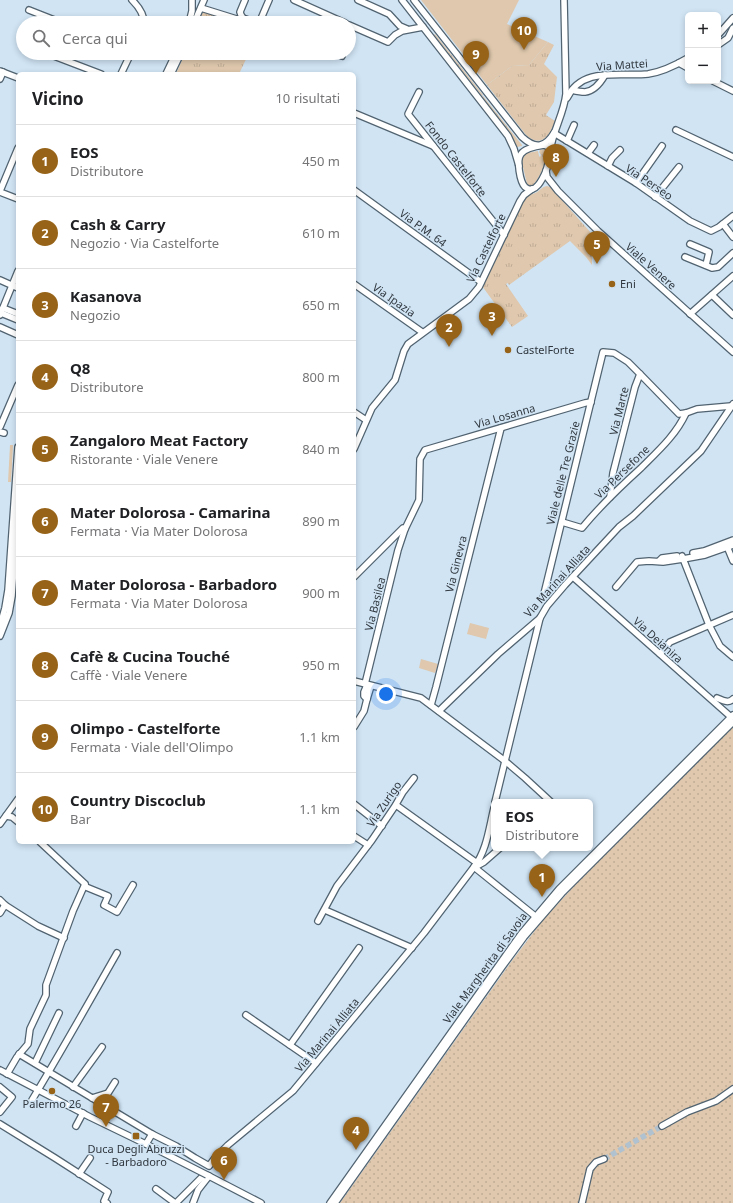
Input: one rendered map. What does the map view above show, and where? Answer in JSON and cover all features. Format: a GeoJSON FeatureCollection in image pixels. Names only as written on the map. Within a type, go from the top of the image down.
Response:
{"type":"FeatureCollection","features":[{"type":"Feature","properties":{"kind":"street"},"geometry":{"type":"LineString","coordinates":[[132,0],[144,16]]}},
{"type":"Feature","properties":{"kind":"street"},"geometry":{"type":"LineString","coordinates":[[191,16],[192,0]]}},
{"type":"Feature","properties":{"kind":"street"},"geometry":{"type":"LineString","coordinates":[[197,16],[204,0]]}},
{"type":"Feature","properties":{"kind":"street"},"geometry":{"type":"LineString","coordinates":[[242,16],[240,12],[245,0]]}},
{"type":"Feature","properties":{"kind":"street"},"geometry":{"type":"LineString","coordinates":[[262,16],[269,0]]}},
{"type":"Feature","properties":{"kind":"street"},"geometry":{"type":"LineString","coordinates":[[294,0],[329,16]]}},
{"type":"Feature","properties":{"kind":"street"},"geometry":{"type":"LineString","coordinates":[[358,0],[389,14],[400,26],[408,30]]}},
{"type":"Feature","properties":{"kind":"street"},"geometry":{"type":"LineString","coordinates":[[402,0],[508,136],[514,148],[524,186],[532,189]]}},
{"type":"Feature","properties":{"kind":"street"},"geometry":{"type":"LineString","coordinates":[[414,0],[518,133],[531,144],[548,146],[550,152]]}},
{"type":"Feature","properties":{"kind":"street"},"geometry":{"type":"LineString","coordinates":[[538,185],[546,171],[554,133],[565,102],[567,79],[564,0]]}},
{"type":"Feature","properties":{"kind":"street"},"geometry":{"type":"LineString","coordinates":[[201,8],[227,16]]}},
{"type":"Feature","properties":{"kind":"street"},"geometry":{"type":"LineString","coordinates":[[29,10],[44,16]]}},
{"type":"Feature","properties":{"kind":"street"},"geometry":{"type":"LineString","coordinates":[[721,32],[733,18]]}},
{"type":"Feature","properties":{"kind":"street"},"geometry":{"type":"LineString","coordinates":[[356,28],[388,42],[402,31],[423,26]]}},
{"type":"Feature","properties":{"kind":"street"},"geometry":{"type":"LineString","coordinates":[[721,44],[730,39],[733,28]]}},
{"type":"Feature","properties":{"kind":"street"},"geometry":{"type":"LineString","coordinates":[[64,60],[96,72]]}},
{"type":"Feature","properties":{"kind":"street"},"geometry":{"type":"LineString","coordinates":[[122,72],[128,60]]}},
{"type":"Feature","properties":{"kind":"street"},"geometry":{"type":"LineString","coordinates":[[167,72],[173,60]]}},
{"type":"Feature","properties":{"kind":"street"},"geometry":{"type":"LineString","coordinates":[[172,72],[178,60]]}},
{"type":"Feature","properties":{"kind":"street","name":"Via Mattei"},"geometry":{"type":"LineString","coordinates":[[565,102],[572,90],[580,82],[589,77],[652,73],[663,70],[685,60]]}},
{"type":"Feature","properties":{"kind":"street"},"geometry":{"type":"LineString","coordinates":[[679,63],[685,66]]}},
{"type":"Feature","properties":{"kind":"street"},"geometry":{"type":"LineString","coordinates":[[0,79],[2,71],[16,77]]}},
{"type":"Feature","properties":{"kind":"street"},"geometry":{"type":"LineString","coordinates":[[572,90],[585,92],[593,90],[606,75]]}},
{"type":"Feature","properties":{"kind":"street"},"geometry":{"type":"LineString","coordinates":[[719,84],[733,91]]}},
{"type":"Feature","properties":{"kind":"street","name":"Fondo Castelforte"},"geometry":{"type":"LineString","coordinates":[[419,92],[408,114],[504,235]]}},
{"type":"Feature","properties":{"kind":"street"},"geometry":{"type":"LineString","coordinates":[[356,114],[433,146]]}},
{"type":"Feature","properties":{"kind":"street"},"geometry":{"type":"LineString","coordinates":[[567,141],[574,125]]}},
{"type":"Feature","properties":{"kind":"street"},"geometry":{"type":"LineString","coordinates":[[676,130],[733,157]]}},
{"type":"Feature","properties":{"kind":"street"},"geometry":{"type":"LineString","coordinates":[[518,166],[521,153],[540,146],[549,140],[554,133]]}},
{"type":"Feature","properties":{"kind":"street","name":"Via Perseo"},"geometry":{"type":"LineString","coordinates":[[554,133],[636,183],[690,221],[711,231],[733,216]]}},
{"type":"Feature","properties":{"kind":"street"},"geometry":{"type":"LineString","coordinates":[[588,153],[594,145]]}},
{"type":"Feature","properties":{"kind":"street"},"geometry":{"type":"LineString","coordinates":[[636,183],[662,146]]}},
{"type":"Feature","properties":{"kind":"street"},"geometry":{"type":"LineString","coordinates":[[608,166],[612,158],[620,150]]}},
{"type":"Feature","properties":{"kind":"street"},"geometry":{"type":"LineString","coordinates":[[16,153],[0,191],[16,198]]}},
{"type":"Feature","properties":{"kind":"street"},"geometry":{"type":"LineString","coordinates":[[655,197],[679,167]]}},
{"type":"Feature","properties":{"kind":"street","name":"Viale Venere"},"geometry":{"type":"LineString","coordinates":[[546,171],[547,177],[558,191],[603,236],[733,352]]}},
{"type":"Feature","properties":{"kind":"street","name":"Via Castelforte"},"geometry":{"type":"LineString","coordinates":[[520,201],[522,190],[521,177]]}},
{"type":"Feature","properties":{"kind":"street","name":"Viale Venere"},"geometry":{"type":"LineString","coordinates":[[538,185],[547,184],[558,191]]}},
{"type":"Feature","properties":{"kind":"street","name":"Via Castelforte"},"geometry":{"type":"LineString","coordinates":[[356,444],[372,408],[392,386],[406,346],[422,332],[469,299],[476,291],[520,201],[524,195],[538,185]]}},
{"type":"Feature","properties":{"kind":"street","name":"Via P.M. 64"},"geometry":{"type":"LineString","coordinates":[[356,191],[481,282]]}},
{"type":"Feature","properties":{"kind":"street"},"geometry":{"type":"LineString","coordinates":[[723,224],[733,237]]}},
{"type":"Feature","properties":{"kind":"street"},"geometry":{"type":"LineString","coordinates":[[690,244],[709,252],[706,265]]}},
{"type":"Feature","properties":{"kind":"street"},"geometry":{"type":"LineString","coordinates":[[685,257],[712,268],[718,267],[733,253]]}},
{"type":"Feature","properties":{"kind":"street"},"geometry":{"type":"LineString","coordinates":[[690,314],[733,276]]}},
{"type":"Feature","properties":{"kind":"street"},"geometry":{"type":"LineString","coordinates":[[0,280],[15,286],[1,312]]}},
{"type":"Feature","properties":{"kind":"street","name":"Via Ipazia"},"geometry":{"type":"LineString","coordinates":[[356,285],[422,332]]}},
{"type":"Feature","properties":{"kind":"street"},"geometry":{"type":"LineString","coordinates":[[712,295],[733,315]]}},
{"type":"Feature","properties":{"kind":"street"},"geometry":{"type":"LineString","coordinates":[[1,312],[16,314]]}},
{"type":"Feature","properties":{"kind":"street"},"geometry":{"type":"LineString","coordinates":[[1,312],[16,319]]}},
{"type":"Feature","properties":{"kind":"street"},"geometry":{"type":"LineString","coordinates":[[0,327],[16,334]]}},
{"type":"Feature","properties":{"kind":"street","name":"Viale delle Tre Grazie"},"geometry":{"type":"LineString","coordinates":[[543,598],[603,352],[614,352],[628,362],[640,374]]}},
{"type":"Feature","properties":{"kind":"street"},"geometry":{"type":"LineString","coordinates":[[640,374],[679,414],[697,409],[732,405]]}},
{"type":"Feature","properties":{"kind":"street","name":"Via Marte"},"geometry":{"type":"LineString","coordinates":[[610,497],[614,473],[634,387],[640,374]]}},
{"type":"Feature","properties":{"kind":"street"},"geometry":{"type":"LineString","coordinates":[[0,427],[16,390]]}},
{"type":"Feature","properties":{"kind":"street","name":"Via Losanna"},"geometry":{"type":"LineString","coordinates":[[425,450],[591,402]]}},
{"type":"Feature","properties":{"kind":"street","name":"Via Marinai Alliata"},"geometry":{"type":"LineString","coordinates":[[439,711],[498,654],[540,618],[547,606],[619,527],[633,516],[701,451],[732,405]]}},
{"type":"Feature","properties":{"kind":"street"},"geometry":{"type":"LineString","coordinates":[[356,413],[366,420]]}},
{"type":"Feature","properties":{"kind":"street","name":"Via Persefone"},"geometry":{"type":"LineString","coordinates":[[562,522],[582,528],[594,513],[665,444],[682,423],[686,413]]}},
{"type":"Feature","properties":{"kind":"street","name":"Via Ginevra"},"geometry":{"type":"LineString","coordinates":[[431,705],[501,428]]}},
{"type":"Feature","properties":{"kind":"street","name":"Via Basilea"},"geometry":{"type":"LineString","coordinates":[[356,724],[364,711],[367,699],[364,696],[364,692],[368,685],[398,550],[420,500],[420,459],[425,450]]}},
{"type":"Feature","properties":{"kind":"street"},"geometry":{"type":"LineString","coordinates":[[0,626],[6,608],[8,590],[16,476]]}},
{"type":"Feature","properties":{"kind":"street"},"geometry":{"type":"LineString","coordinates":[[356,575],[403,528],[406,529]]}},
{"type":"Feature","properties":{"kind":"street"},"geometry":{"type":"LineString","coordinates":[[0,636],[12,596],[16,539]]}},
{"type":"Feature","properties":{"kind":"street"},"geometry":{"type":"LineString","coordinates":[[616,587],[637,562],[659,561],[662,558],[683,557],[729,545],[733,540]]}},
{"type":"Feature","properties":{"kind":"street"},"geometry":{"type":"LineString","coordinates":[[729,545],[733,561]]}},
{"type":"Feature","properties":{"kind":"street"},"geometry":{"type":"LineString","coordinates":[[683,557],[709,625],[720,646],[733,657]]}},
{"type":"Feature","properties":{"kind":"street","name":"Via Deianira"},"geometry":{"type":"LineString","coordinates":[[573,577],[732,718]]}},
{"type":"Feature","properties":{"kind":"street"},"geometry":{"type":"LineString","coordinates":[[660,654],[670,642],[733,615]]}},
{"type":"Feature","properties":{"kind":"street"},"geometry":{"type":"LineString","coordinates":[[496,799],[540,618]]}},
{"type":"Feature","properties":{"kind":"street"},"geometry":{"type":"LineString","coordinates":[[356,682],[421,698],[505,761],[548,799]]}},
{"type":"Feature","properties":{"kind":"street"},"geometry":{"type":"LineString","coordinates":[[717,698],[726,702],[733,699]]}},
{"type":"Feature","properties":{"kind":"street","name":"Viale Margherita di Savoia"},"geometry":{"type":"LineString","coordinates":[[330,1203],[494,971],[535,916],[560,889],[732,718]]}},
{"type":"Feature","properties":{"kind":"street","name":"Viale Margherita di Savoia"},"geometry":{"type":"LineString","coordinates":[[335,1203],[502,967],[539,919],[563,892],[732,718]]}},
{"type":"Feature","properties":{"kind":"street","name":"Via Zurigo"},"geometry":{"type":"LineString","coordinates":[[318,921],[337,886],[382,826],[403,792],[414,778]]}},
{"type":"Feature","properties":{"kind":"street"},"geometry":{"type":"LineString","coordinates":[[0,824],[16,802]]}},
{"type":"Feature","properties":{"kind":"street"},"geometry":{"type":"LineString","coordinates":[[396,805],[476,865],[535,916]]}},
{"type":"Feature","properties":{"kind":"street"},"geometry":{"type":"LineString","coordinates":[[356,806],[382,826]]}},
{"type":"Feature","properties":{"kind":"street"},"geometry":{"type":"LineString","coordinates":[[6,816],[12,817],[16,820]]}},
{"type":"Feature","properties":{"kind":"street"},"geometry":{"type":"LineString","coordinates":[[476,865],[486,845],[491,822]]}},
{"type":"Feature","properties":{"kind":"street"},"geometry":{"type":"LineString","coordinates":[[356,837],[368,845]]}},
{"type":"Feature","properties":{"kind":"street"},"geometry":{"type":"LineString","coordinates":[[42,844],[85,884],[86,887],[108,896],[104,905],[116,912],[133,885]]}},
{"type":"Feature","properties":{"kind":"street","name":"Via Marinai Alliata"},"geometry":{"type":"LineString","coordinates":[[207,1173],[216,1158],[228,1145],[293,1091],[412,948],[476,865],[484,862],[497,851]]}},
{"type":"Feature","properties":{"kind":"street"},"geometry":{"type":"LineString","coordinates":[[7,1074],[19,1054],[28,1044],[30,1029],[46,994],[46,985],[85,884]]}},
{"type":"Feature","properties":{"kind":"street"},"geometry":{"type":"LineString","coordinates":[[0,900],[5,905],[38,926],[64,938]]}},
{"type":"Feature","properties":{"kind":"street"},"geometry":{"type":"LineString","coordinates":[[0,913],[5,905]]}},
{"type":"Feature","properties":{"kind":"street"},"geometry":{"type":"LineString","coordinates":[[325,910],[412,948]]}},
{"type":"Feature","properties":{"kind":"street"},"geometry":{"type":"LineString","coordinates":[[290,1045],[359,948]]}},
{"type":"Feature","properties":{"kind":"street"},"geometry":{"type":"LineString","coordinates":[[32,1100],[117,953]]}},
{"type":"Feature","properties":{"kind":"street"},"geometry":{"type":"LineString","coordinates":[[35,1063],[59,1013]]}},
{"type":"Feature","properties":{"kind":"street"},"geometry":{"type":"LineString","coordinates":[[246,1015],[316,1063]]}},
{"type":"Feature","properties":{"kind":"street"},"geometry":{"type":"LineString","coordinates":[[73,1087],[102,1047]]}},
{"type":"Feature","properties":{"kind":"street"},"geometry":{"type":"LineString","coordinates":[[19,1054],[152,1134],[176,1146],[195,1158],[207,1173]]}},
{"type":"Feature","properties":{"kind":"street"},"geometry":{"type":"LineString","coordinates":[[0,1070],[83,1113],[207,1173],[262,1203]]}},
{"type":"Feature","properties":{"kind":"street"},"geometry":{"type":"LineString","coordinates":[[92,1098],[108,1093],[115,1082]]}},
{"type":"Feature","properties":{"kind":"street"},"geometry":{"type":"LineString","coordinates":[[0,1087],[12,1097],[0,1110]]}},
{"type":"Feature","properties":{"kind":"street"},"geometry":{"type":"LineString","coordinates":[[662,1126],[690,1111],[716,1101],[733,1089]]}},
{"type":"Feature","properties":{"kind":"street"},"geometry":{"type":"LineString","coordinates":[[76,1126],[83,1113]]}},
{"type":"Feature","properties":{"kind":"street"},"geometry":{"type":"LineString","coordinates":[[0,1124],[108,1192],[104,1201],[107,1203]]}},
{"type":"Feature","properties":{"kind":"street"},"geometry":{"type":"LineString","coordinates":[[146,1144],[152,1134]]}},
{"type":"Feature","properties":{"kind":"street"},"geometry":{"type":"LineString","coordinates":[[79,1174],[90,1158]]}},
{"type":"Feature","properties":{"kind":"street"},"geometry":{"type":"LineString","coordinates":[[582,1203],[590,1169],[596,1162],[604,1159]]}},
{"type":"Feature","properties":{"kind":"street"},"geometry":{"type":"LineString","coordinates":[[156,1189],[175,1203],[207,1173]]}},
{"type":"Feature","properties":{"kind":"street"},"geometry":{"type":"LineString","coordinates":[[193,1203],[207,1173]]}},
{"type":"Feature","properties":{"kind":"green space"},"geometry":{"type":"Polygon","coordinates":[[[421,0],[519,0],[507,24],[548,42],[529,65],[512,66],[487,85],[421,0]]]}},
{"type":"Feature","properties":{"kind":"green space"},"geometry":{"type":"Polygon","coordinates":[[[204,10],[223,16],[201,16],[204,10]]]}},
{"type":"Feature","properties":{"kind":"green space"},"geometry":{"type":"Polygon","coordinates":[[[435,34],[483,95],[482,96],[434,35],[435,34]]]}},
{"type":"Feature","properties":{"kind":"green space"},"geometry":{"type":"Polygon","coordinates":[[[548,42],[554,45],[544,64],[557,77],[554,102],[546,115],[555,121],[548,135],[537,141],[526,135],[487,85],[512,66],[529,65],[548,42]]]}},
{"type":"Feature","properties":{"kind":"green space"},"geometry":{"type":"Polygon","coordinates":[[[182,60],[246,60],[240,72],[177,72],[182,60]]]}},
{"type":"Feature","properties":{"kind":"green space"},"geometry":{"type":"Polygon","coordinates":[[[483,96],[522,146],[517,147],[510,133],[482,97],[483,96]]]}},
{"type":"Feature","properties":{"kind":"green space"},"geometry":{"type":"Polygon","coordinates":[[[540,150],[547,150],[541,173],[533,185],[529,186],[527,184],[522,158],[527,153],[538,151],[540,157],[540,150]]]}},
{"type":"Feature","properties":{"kind":"green space"},"geometry":{"type":"Polygon","coordinates":[[[547,186],[553,190],[592,234],[592,265],[570,241],[509,285],[508,283],[506,284],[528,316],[512,327],[482,286],[524,200],[527,196],[547,186]]]}},
{"type":"Feature","properties":{"kind":"green space"},"geometry":{"type":"Polygon","coordinates":[[[10,445],[13,445],[11,482],[8,482],[10,445]]]}},
{"type":"Feature","properties":{"kind":"green space"},"geometry":{"type":"Polygon","coordinates":[[[470,623],[489,628],[486,639],[467,634],[470,623]]]}},
{"type":"Feature","properties":{"kind":"green space"},"geometry":{"type":"Polygon","coordinates":[[[421,659],[438,664],[435,673],[419,668],[421,659]]]}},
{"type":"Feature","properties":{"kind":"green space"},"geometry":{"type":"Polygon","coordinates":[[[733,727],[733,1203],[340,1203],[511,962],[543,920],[576,884],[733,727]]]}},
{"type":"Feature","properties":{"kind":"tunnel"},"geometry":{"type":"LineString","coordinates":[[604,1159],[662,1126]]}},
{"type":"Feature","properties":{"kind":"place","name":"Country Discoclub"},"geometry":{"type":"Point","coordinates":[524,50]}},
{"type":"Feature","properties":{"kind":"place","name":"Olimpo - Castelforte"},"geometry":{"type":"Point","coordinates":[476,74]}},
{"type":"Feature","properties":{"kind":"place","name":"Cafè & Cucina Touché"},"geometry":{"type":"Point","coordinates":[556,177]}},
{"type":"Feature","properties":{"kind":"place","name":"Zangaloro Meat Factory"},"geometry":{"type":"Point","coordinates":[597,264]}},
{"type":"Feature","properties":{"kind":"place","name":"Eni"},"geometry":{"type":"Point","coordinates":[612,284]}},
{"type":"Feature","properties":{"kind":"place","name":"Kasanova"},"geometry":{"type":"Point","coordinates":[492,336]}},
{"type":"Feature","properties":{"kind":"place","name":"Cash & Carry"},"geometry":{"type":"Point","coordinates":[449,347]}},
{"type":"Feature","properties":{"kind":"place","name":"CastelForte"},"geometry":{"type":"Point","coordinates":[508,350]}},
{"type":"Feature","properties":{"kind":"place","name":"EOS"},"geometry":{"type":"Point","coordinates":[542,897]}},
{"type":"Feature","properties":{"kind":"place","name":"Palermo 26"},"geometry":{"type":"Point","coordinates":[52,1091]}},
{"type":"Feature","properties":{"kind":"place","name":"Mater Dolorosa - Barbadoro"},"geometry":{"type":"Point","coordinates":[106,1127]}},
{"type":"Feature","properties":{"kind":"place","name":"Duca Degli Abruzzi - Barbadoro"},"geometry":{"type":"Point","coordinates":[136,1136]}},
{"type":"Feature","properties":{"kind":"place","name":"Q8"},"geometry":{"type":"Point","coordinates":[356,1150]}},
{"type":"Feature","properties":{"kind":"place","name":"Mater Dolorosa - Camarina"},"geometry":{"type":"Point","coordinates":[224,1180]}}]}
